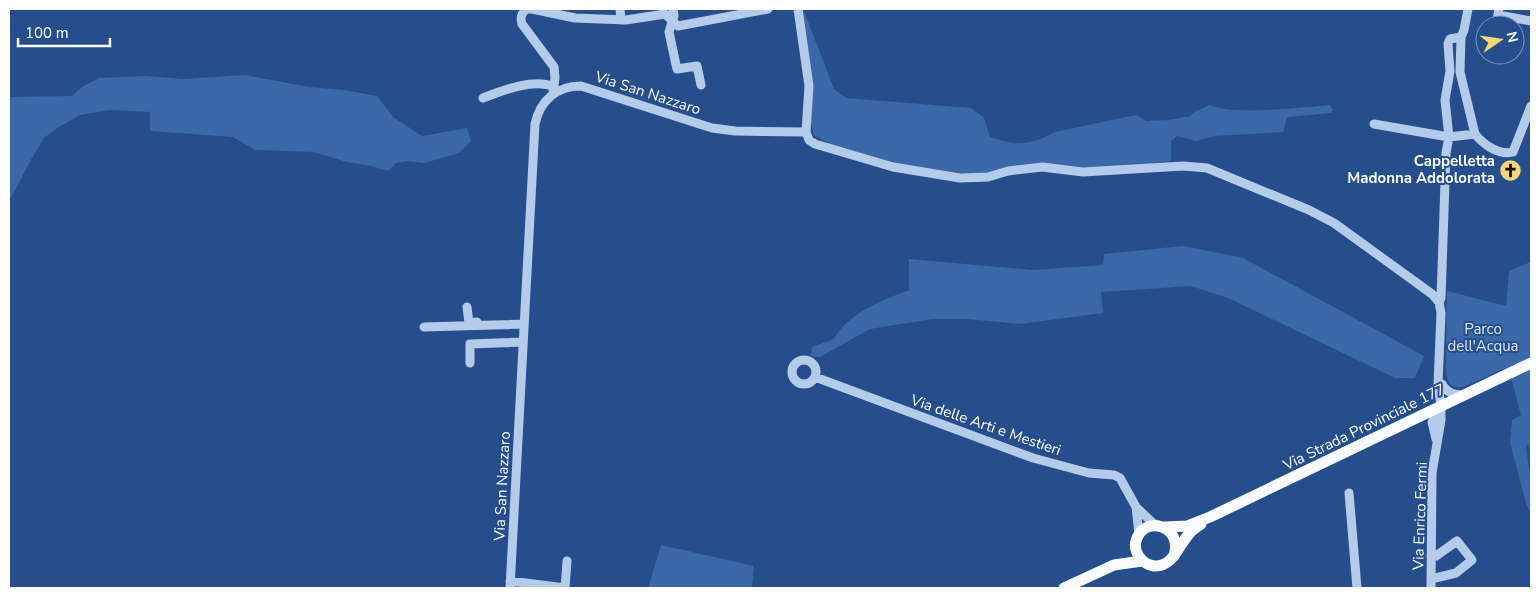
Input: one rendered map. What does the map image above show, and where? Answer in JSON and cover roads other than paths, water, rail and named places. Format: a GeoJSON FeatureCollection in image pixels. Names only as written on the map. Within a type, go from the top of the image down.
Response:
{"type":"FeatureCollection","features":[{"type":"Feature","properties":{"kind":"main road","name":"Via Strada Provinciale 177"},"geometry":{"type":"LineString","coordinates":[[1114,565],[1147,527],[1187,526],[1210,517],[1531,363]]}},
{"type":"Feature","properties":{"kind":"main road","name":"Via Strada Provinciale 177"},"geometry":{"type":"LineString","coordinates":[[1174,556],[1190,533],[1210,517]]}},
{"type":"Feature","properties":{"kind":"main road"},"geometry":{"type":"LineString","coordinates":[[1137,540],[1137,554],[1142,561],[1150,565],[1160,566],[1168,563],[1174,556],[1176,549],[1174,537],[1160,526]]}},
{"type":"Feature","properties":{"kind":"main road"},"geometry":{"type":"LineString","coordinates":[[1064,588],[1114,565],[1142,561]]}},
{"type":"Feature","properties":{"kind":"street"},"geometry":{"type":"LineString","coordinates":[[554,90],[555,73],[551,61],[520,19],[526,9],[548,11],[575,18],[627,20],[661,14],[668,16],[678,26],[683,26],[768,9]]}},
{"type":"Feature","properties":{"kind":"street"},"geometry":{"type":"LineString","coordinates":[[620,9],[627,20]]}},
{"type":"Feature","properties":{"kind":"street"},"geometry":{"type":"LineString","coordinates":[[673,9],[673,21],[669,32],[677,68],[697,66],[701,85]]}},
{"type":"Feature","properties":{"kind":"street"},"geometry":{"type":"LineString","coordinates":[[798,9],[809,86],[806,132],[809,140],[815,144],[893,167],[960,178],[988,177],[1008,171],[1042,168],[1083,172],[1192,166],[1206,168],[1309,210],[1334,224],[1432,294],[1439,302]]}},
{"type":"Feature","properties":{"kind":"street"},"geometry":{"type":"LineString","coordinates":[[1468,9],[1461,38],[1460,72],[1474,134],[1490,147],[1502,153],[1513,152],[1531,106]]}},
{"type":"Feature","properties":{"kind":"street"},"geometry":{"type":"LineString","coordinates":[[1498,12],[1531,21]]}},
{"type":"Feature","properties":{"kind":"street","name":"Via Enrico Fermi"},"geometry":{"type":"LineString","coordinates":[[1431,584],[1432,472],[1438,444],[1437,421],[1441,406],[1441,313],[1439,302],[1441,298],[1449,137],[1445,100],[1450,71],[1448,44],[1450,39],[1461,38]]}},
{"type":"Feature","properties":{"kind":"street"},"geometry":{"type":"LineString","coordinates":[[484,98],[508,89],[545,83],[554,90]]}},
{"type":"Feature","properties":{"kind":"street","name":"Via San Nazzaro"},"geometry":{"type":"LineString","coordinates":[[510,584],[535,124],[541,106],[554,90],[581,86],[712,128],[735,131],[806,132]]}},
{"type":"Feature","properties":{"kind":"street"},"geometry":{"type":"LineString","coordinates":[[1391,122],[1401,124],[1411,131]]}},
{"type":"Feature","properties":{"kind":"street"},"geometry":{"type":"LineString","coordinates":[[1374,124],[1449,137],[1474,134]]}},
{"type":"Feature","properties":{"kind":"street"},"geometry":{"type":"LineString","coordinates":[[467,307],[469,322],[524,322]]}},
{"type":"Feature","properties":{"kind":"street"},"geometry":{"type":"LineString","coordinates":[[424,327],[524,322]]}},
{"type":"Feature","properties":{"kind":"street"},"geometry":{"type":"LineString","coordinates":[[470,362],[470,344],[523,342]]}},
{"type":"Feature","properties":{"kind":"street","name":"Via delle Arti e Mestieri"},"geometry":{"type":"LineString","coordinates":[[815,377],[1033,458],[1089,473],[1114,475],[1120,478],[1136,507],[1160,526]]}},
{"type":"Feature","properties":{"kind":"street"},"geometry":{"type":"LineString","coordinates":[[1440,384],[1451,393],[1464,395]]}},
{"type":"Feature","properties":{"kind":"street","name":"Via Enrico Fermi"},"geometry":{"type":"LineString","coordinates":[[1420,417],[1432,406],[1440,384]]}},
{"type":"Feature","properties":{"kind":"street"},"geometry":{"type":"LineString","coordinates":[[1420,417],[1437,421],[1464,395]]}},
{"type":"Feature","properties":{"kind":"street"},"geometry":{"type":"LineString","coordinates":[[1349,493],[1357,588]]}},
{"type":"Feature","properties":{"kind":"street","name":"Via delle Arti e Mestieri"},"geometry":{"type":"LineString","coordinates":[[1136,507],[1137,540]]}},
{"type":"Feature","properties":{"kind":"street"},"geometry":{"type":"LineString","coordinates":[[1431,556],[1436,556],[1457,541],[1472,560],[1456,573],[1431,584]]}},
{"type":"Feature","properties":{"kind":"street"},"geometry":{"type":"LineString","coordinates":[[510,584],[565,588],[567,561]]}},
{"type":"Feature","properties":{"kind":"place","name":"Cappelletta Madonna Addolorata"},"geometry":{"type":"Point","coordinates":[1511,170]}},
{"type":"Feature","properties":{"kind":"park label","name":"Parco dell'Acqua"},"geometry":{"type":"Point","coordinates":[1483,338]}}]}
